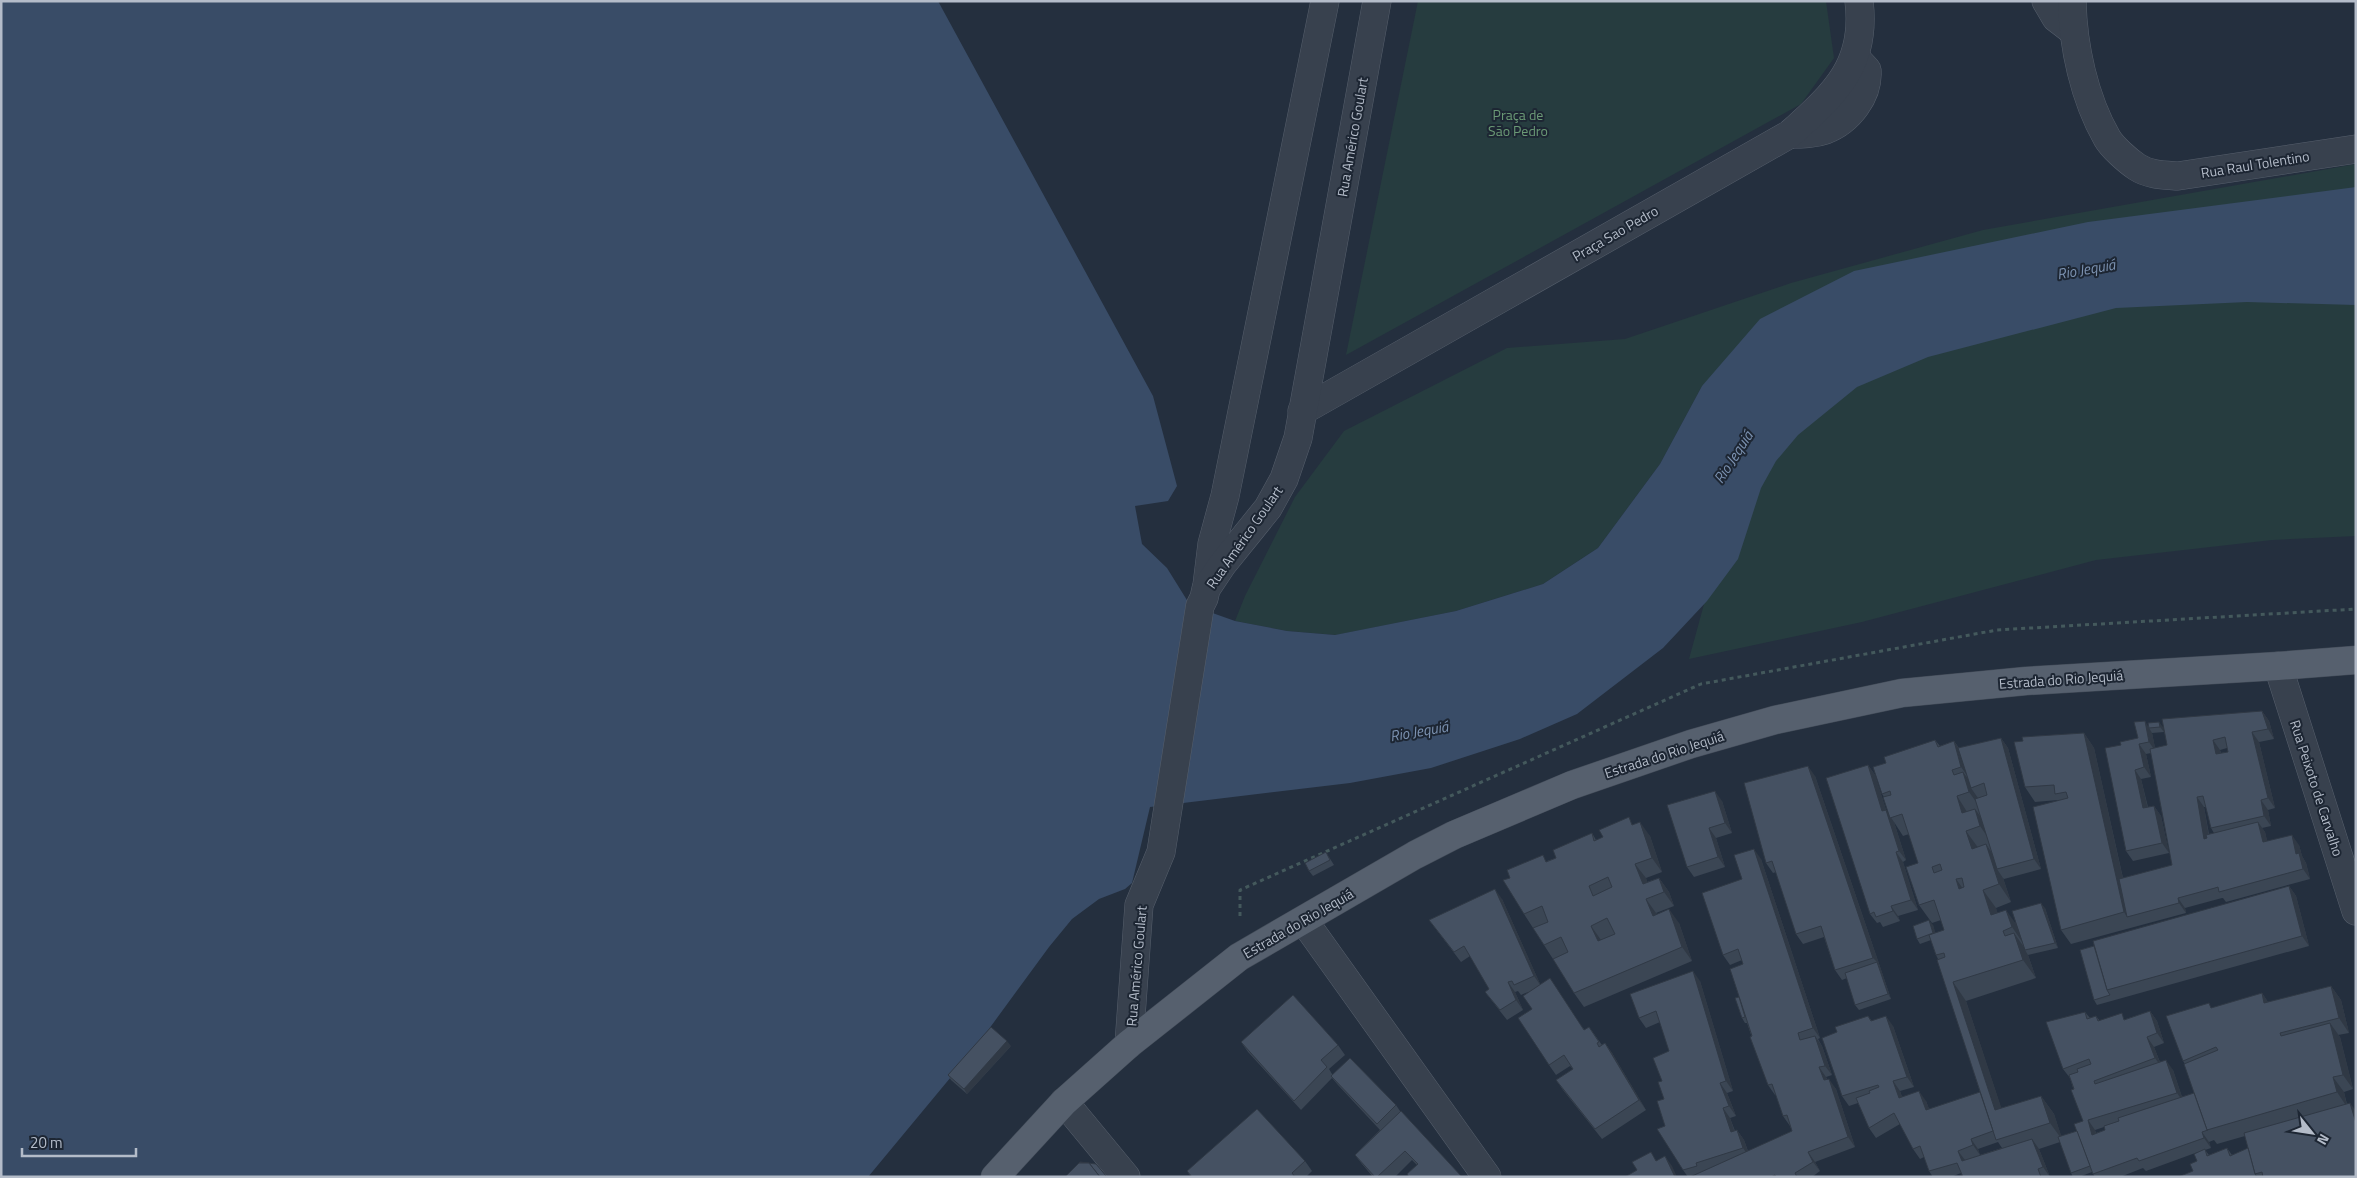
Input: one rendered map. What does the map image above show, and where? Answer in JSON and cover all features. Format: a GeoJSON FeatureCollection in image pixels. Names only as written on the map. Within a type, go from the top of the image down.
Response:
{"type":"FeatureCollection","features":[{"type":"Feature","properties":{"kind":"main road","name":"Estrada do Rio Jequiá"},"geometry":{"type":"LineString","coordinates":[[995,1177],[1064,1102],[1129,1044],[1240,957],[1415,854],[1472,827],[1572,785],[1690,744],[1775,720],[1902,693],[2026,681],[2356,660]]}},
{"type":"Feature","properties":{"kind":"street"},"geometry":{"type":"LineString","coordinates":[[1203,597],[1212,544],[1225,496],[1325,1]]}},
{"type":"Feature","properties":{"kind":"street","name":"Rua Américo Goulart"},"geometry":{"type":"LineString","coordinates":[[1129,1044],[1139,906],[1161,852],[1203,597],[1222,565],[1252,530],[1284,479],[1298,438],[1377,1]]}},
{"type":"Feature","properties":{"kind":"street","name":"Praça Sao Pedro"},"geometry":{"type":"LineString","coordinates":[[1302,411],[1790,134],[1827,100],[1841,83],[1855,57],[1860,11],[1859,1]]}},
{"type":"Feature","properties":{"kind":"street"},"geometry":{"type":"LineString","coordinates":[[2046,1],[2056,18],[2073,31]]}},
{"type":"Feature","properties":{"kind":"street"},"geometry":{"type":"LineString","coordinates":[[2072,1],[2073,31]]}},
{"type":"Feature","properties":{"kind":"street","name":"Rua Raul Tolentino"},"geometry":{"type":"LineString","coordinates":[[2073,31],[2092,104],[2107,140],[2137,167],[2154,174],[2178,176],[2356,149]]}},
{"type":"Feature","properties":{"kind":"street","name":"Rua Peixoto de Carvalho"},"geometry":{"type":"LineString","coordinates":[[2278,666],[2356,910]]}},
{"type":"Feature","properties":{"kind":"street"},"geometry":{"type":"LineString","coordinates":[[1304,921],[1487,1177]]}},
{"type":"Feature","properties":{"kind":"street"},"geometry":{"type":"LineString","coordinates":[[1064,1102],[1126,1177]]}},
{"type":"Feature","properties":{"kind":"green space","name":"Praça de São Pedro"},"geometry":{"type":"Polygon","coordinates":[[[1418,1],[1826,1],[1834,58],[1801,104],[1346,355],[1418,1]]]}},
{"type":"Feature","properties":{"kind":"green space"},"geometry":{"type":"Polygon","coordinates":[[[2356,164],[2356,203],[1702,386],[1660,464],[1598,548],[1543,584],[1456,611],[1336,635],[1287,631],[1235,621],[1245,596],[1295,497],[1344,431],[1507,348],[1625,339],[1791,283],[1983,230],[2356,164]]]}},
{"type":"Feature","properties":{"kind":"green space"},"geometry":{"type":"Polygon","coordinates":[[[2356,283],[2356,536],[2272,540],[2096,560],[1862,622],[1689,659],[1718,553],[1742,479],[1845,369],[2113,287],[2356,283]]]}},
{"type":"Feature","properties":{"kind":"water","name":"Rio Jequiá"},"geometry":{"type":"Polygon","coordinates":[[[1,1],[938,1],[1153,396],[1177,486],[1168,501],[1135,506],[1142,544],[1167,568],[1190,605],[1235,621],[1287,631],[1335,635],[1456,611],[1543,584],[1598,548],[1660,464],[1702,386],[1760,319],[1854,271],[2088,222],[2356,187],[2356,305],[2247,302],[2116,308],[1928,357],[1857,387],[1798,435],[1776,461],[1761,488],[1738,559],[1707,601],[1663,648],[1577,714],[1520,739],[1431,768],[1350,783],[1150,807],[1132,883],[1125,889],[1099,899],[1072,919],[1049,947],[975,1048],[868,1177],[1,1177],[1,1]]]}},
{"type":"Feature","properties":{"kind":"building"},"geometry":{"type":"Polygon","coordinates":[[[2262,711],[2268,729],[2252,732],[2268,798],[2261,800],[2264,816],[2211,828],[2203,796],[2197,797],[2204,839],[2207,838],[2206,835],[2258,822],[2263,842],[2292,835],[2296,854],[2299,853],[2303,869],[2219,892],[2218,887],[2178,898],[2179,903],[2127,917],[2119,879],[2172,865],[2150,749],[2167,745],[2162,719],[2262,711]],[[2225,737],[2213,740],[2216,754],[2228,752],[2225,737]]]}},
{"type":"Feature","properties":{"kind":"building"},"geometry":{"type":"Polygon","coordinates":[[[2145,721],[2149,742],[2139,744],[2144,767],[2135,770],[2143,808],[2154,806],[2162,843],[2126,851],[2105,748],[2121,745],[2120,742],[2138,738],[2134,722],[2145,721]]]}},
{"type":"Feature","properties":{"kind":"building"},"geometry":{"type":"Polygon","coordinates":[[[2159,722],[2160,727],[2149,728],[2148,723],[2159,722]]]}},
{"type":"Feature","properties":{"kind":"building"},"geometry":{"type":"Polygon","coordinates":[[[2084,733],[2124,912],[2061,930],[2033,807],[2068,798],[2066,792],[2055,794],[2054,785],[2025,787],[2014,742],[2023,741],[2022,737],[2084,733]]]}},
{"type":"Feature","properties":{"kind":"building"},"geometry":{"type":"Polygon","coordinates":[[[2001,738],[2034,859],[1997,869],[1975,799],[1987,795],[1984,783],[1971,788],[1958,748],[2001,738]]]}},
{"type":"Feature","properties":{"kind":"building"},"geometry":{"type":"Polygon","coordinates":[[[1935,740],[1938,747],[1954,741],[1961,767],[1952,770],[1954,775],[1963,772],[1969,792],[1957,796],[1962,813],[1975,809],[1980,826],[1966,831],[1972,849],[1986,844],[1999,884],[1983,890],[1991,915],[2006,910],[2012,927],[2003,931],[2005,936],[2014,933],[2023,960],[1953,982],[1995,1110],[2041,1096],[2050,1123],[1996,1140],[1937,960],[1945,957],[1944,953],[1936,955],[1929,935],[1944,930],[1934,900],[1919,905],[1906,867],[1918,863],[1902,814],[1890,818],[1883,797],[1891,795],[1890,791],[1882,794],[1873,767],[1886,763],[1884,757],[1935,740]],[[1940,864],[1932,867],[1934,873],[1942,870],[1940,864]],[[1962,878],[1956,879],[1959,889],[1964,887],[1962,878]]]}},
{"type":"Feature","properties":{"kind":"building"},"geometry":{"type":"Polygon","coordinates":[[[1868,765],[1882,811],[1886,810],[1899,851],[1896,852],[1911,900],[1891,906],[1893,911],[1876,917],[1874,912],[1870,914],[1826,778],[1868,765]]]}},
{"type":"Feature","properties":{"kind":"building"},"geometry":{"type":"Polygon","coordinates":[[[1808,766],[1873,958],[1835,970],[1821,926],[1796,934],[1772,861],[1766,863],[1744,783],[1808,766]]]}},
{"type":"Feature","properties":{"kind":"building"},"geometry":{"type":"Polygon","coordinates":[[[1715,791],[1725,823],[1709,828],[1718,857],[1687,867],[1667,805],[1715,791]]]}},
{"type":"Feature","properties":{"kind":"building"},"geometry":{"type":"Polygon","coordinates":[[[1629,817],[1632,825],[1640,822],[1652,858],[1635,864],[1643,884],[1659,878],[1664,892],[1646,899],[1653,916],[1669,909],[1682,947],[1574,993],[1553,959],[1568,952],[1561,937],[1544,945],[1533,928],[1548,922],[1542,906],[1524,914],[1503,880],[1510,878],[1507,870],[1543,855],[1546,862],[1556,858],[1553,850],[1592,833],[1594,841],[1603,837],[1599,830],[1629,817]],[[1608,877],[1589,886],[1593,896],[1612,887],[1608,877]],[[1607,918],[1591,926],[1598,941],[1615,934],[1607,918]]]}},
{"type":"Feature","properties":{"kind":"building"},"geometry":{"type":"Polygon","coordinates":[[[1754,849],[1813,1028],[1798,1033],[1800,1040],[1815,1036],[1825,1066],[1819,1067],[1824,1080],[1829,1079],[1848,1137],[1808,1152],[1813,1162],[1795,1173],[1797,1177],[1776,1177],[1775,1175],[1771,1177],[1690,1177],[1792,1131],[1787,1115],[1783,1116],[1772,1084],[1768,1085],[1750,1037],[1752,1036],[1730,969],[1743,964],[1738,949],[1723,955],[1702,893],[1742,879],[1734,855],[1754,849]]]}},
{"type":"Feature","properties":{"kind":"building"},"geometry":{"type":"Polygon","coordinates":[[[1326,852],[1330,860],[1309,871],[1305,863],[1326,852]]]}},
{"type":"Feature","properties":{"kind":"building"},"geometry":{"type":"Polygon","coordinates":[[[2289,886],[2302,936],[2107,990],[2093,941],[2289,886]]]}},
{"type":"Feature","properties":{"kind":"building"},"geometry":{"type":"Polygon","coordinates":[[[1495,889],[1534,976],[1514,985],[1512,981],[1508,982],[1516,1000],[1500,1010],[1485,992],[1489,989],[1464,946],[1454,952],[1429,920],[1495,889]]]}},
{"type":"Feature","properties":{"kind":"building"},"geometry":{"type":"Polygon","coordinates":[[[2041,903],[2055,943],[2025,950],[2012,911],[2041,903]]]}},
{"type":"Feature","properties":{"kind":"building"},"geometry":{"type":"Polygon","coordinates":[[[1929,920],[1933,933],[1917,939],[1913,926],[1929,920]]]}},
{"type":"Feature","properties":{"kind":"building"},"geometry":{"type":"Polygon","coordinates":[[[2094,946],[2110,995],[2094,1000],[2080,950],[2094,946]]]}},
{"type":"Feature","properties":{"kind":"building"},"geometry":{"type":"Polygon","coordinates":[[[1877,962],[1888,994],[1855,1005],[1845,973],[1877,962]]]}},
{"type":"Feature","properties":{"kind":"building"},"geometry":{"type":"Polygon","coordinates":[[[1693,971],[1726,1081],[1720,1083],[1729,1106],[1723,1108],[1731,1132],[1737,1130],[1743,1148],[1696,1163],[1697,1166],[1683,1170],[1657,1129],[1665,1126],[1657,1101],[1664,1099],[1658,1082],[1662,1081],[1653,1058],[1669,1051],[1656,1011],[1639,1018],[1630,994],[1693,971]]]}},
{"type":"Feature","properties":{"kind":"building"},"geometry":{"type":"Polygon","coordinates":[[[1550,978],[1584,1030],[1589,1027],[1599,1042],[1597,1043],[1599,1047],[1605,1043],[1639,1100],[1595,1129],[1556,1080],[1573,1069],[1564,1055],[1549,1065],[1518,1018],[1532,1009],[1523,996],[1550,978]]]}},
{"type":"Feature","properties":{"kind":"building"},"geometry":{"type":"Polygon","coordinates":[[[2331,986],[2339,1018],[2280,1033],[2281,1036],[2330,1023],[2343,1075],[2333,1077],[2337,1092],[2207,1130],[2184,1064],[2218,1050],[2216,1047],[2183,1061],[2166,1016],[2209,1003],[2211,1008],[2262,993],[2264,1003],[2331,986]]]}},
{"type":"Feature","properties":{"kind":"building"},"geometry":{"type":"Polygon","coordinates":[[[1293,995],[1338,1045],[1321,1060],[1327,1067],[1294,1101],[1241,1042],[1293,995]]]}},
{"type":"Feature","properties":{"kind":"building"},"geometry":{"type":"Polygon","coordinates":[[[1739,997],[1745,1017],[1742,1018],[1735,998],[1739,997]]]}},
{"type":"Feature","properties":{"kind":"building"},"geometry":{"type":"Polygon","coordinates":[[[2150,1011],[2157,1033],[2147,1037],[2155,1058],[2094,1081],[2095,1084],[2166,1060],[2177,1093],[2088,1120],[2092,1135],[2105,1130],[2104,1126],[2119,1121],[2118,1118],[2194,1093],[2208,1130],[2202,1132],[2204,1138],[2139,1161],[2137,1158],[2093,1174],[2074,1124],[2083,1121],[2071,1090],[2074,1089],[2069,1075],[2078,1072],[2077,1069],[2091,1064],[2089,1059],[2063,1069],[2046,1022],[2085,1012],[2087,1019],[2096,1016],[2098,1021],[2122,1013],[2124,1020],[2150,1011]]]}},
{"type":"Feature","properties":{"kind":"building"},"geometry":{"type":"Polygon","coordinates":[[[1868,1016],[1871,1021],[1886,1016],[1907,1077],[1893,1081],[1899,1098],[1919,1091],[1926,1110],[1980,1092],[1993,1131],[1971,1139],[1973,1145],[1958,1151],[1962,1161],[2032,1139],[2043,1167],[2038,1169],[2041,1177],[1963,1177],[1957,1163],[1929,1171],[1920,1146],[1913,1149],[1894,1113],[1869,1128],[1856,1098],[1870,1093],[1869,1091],[1879,1087],[1878,1085],[1842,1096],[1822,1038],[1837,1032],[1835,1027],[1868,1016]]]}},
{"type":"Feature","properties":{"kind":"building"},"geometry":{"type":"Polygon","coordinates":[[[991,1027],[1007,1041],[964,1089],[948,1075],[991,1027]]]}},
{"type":"Feature","properties":{"kind":"building"},"geometry":{"type":"Polygon","coordinates":[[[1350,1058],[1396,1105],[1377,1124],[1331,1076],[1350,1058]]]}},
{"type":"Feature","properties":{"kind":"building"},"geometry":{"type":"Polygon","coordinates":[[[2350,1103],[2356,1123],[2356,1177],[2263,1177],[2262,1172],[2255,1174],[2244,1133],[2350,1103]]]}},
{"type":"Feature","properties":{"kind":"building"},"geometry":{"type":"Polygon","coordinates":[[[1257,1109],[1305,1161],[1292,1173],[1295,1177],[1192,1177],[1187,1171],[1257,1109]]]}},
{"type":"Feature","properties":{"kind":"building"},"geometry":{"type":"Polygon","coordinates":[[[1401,1111],[1462,1177],[1409,1177],[1407,1174],[1418,1164],[1405,1151],[1375,1177],[1355,1155],[1401,1111]]]}},
{"type":"Feature","properties":{"kind":"building"},"geometry":{"type":"Polygon","coordinates":[[[2077,1131],[2090,1166],[2071,1173],[2058,1137],[2077,1131]]]}},
{"type":"Feature","properties":{"kind":"building"},"geometry":{"type":"Polygon","coordinates":[[[2227,1148],[2230,1156],[2248,1148],[2257,1177],[2178,1177],[2193,1171],[2190,1164],[2197,1161],[2194,1154],[2205,1149],[2207,1156],[2227,1148]]]}},
{"type":"Feature","properties":{"kind":"building"},"geometry":{"type":"Polygon","coordinates":[[[1651,1152],[1656,1161],[1665,1156],[1675,1177],[1625,1177],[1637,1170],[1632,1162],[1651,1152]]]}},
{"type":"Feature","properties":{"kind":"building"},"geometry":{"type":"Polygon","coordinates":[[[1079,1163],[1089,1163],[1100,1177],[1065,1177],[1079,1163]]]}},
{"type":"Feature","properties":{"kind":"building"},"geometry":{"type":"Polygon","coordinates":[[[1089,1163],[1096,1164],[1107,1177],[1100,1177],[1089,1163]]]}}]}
